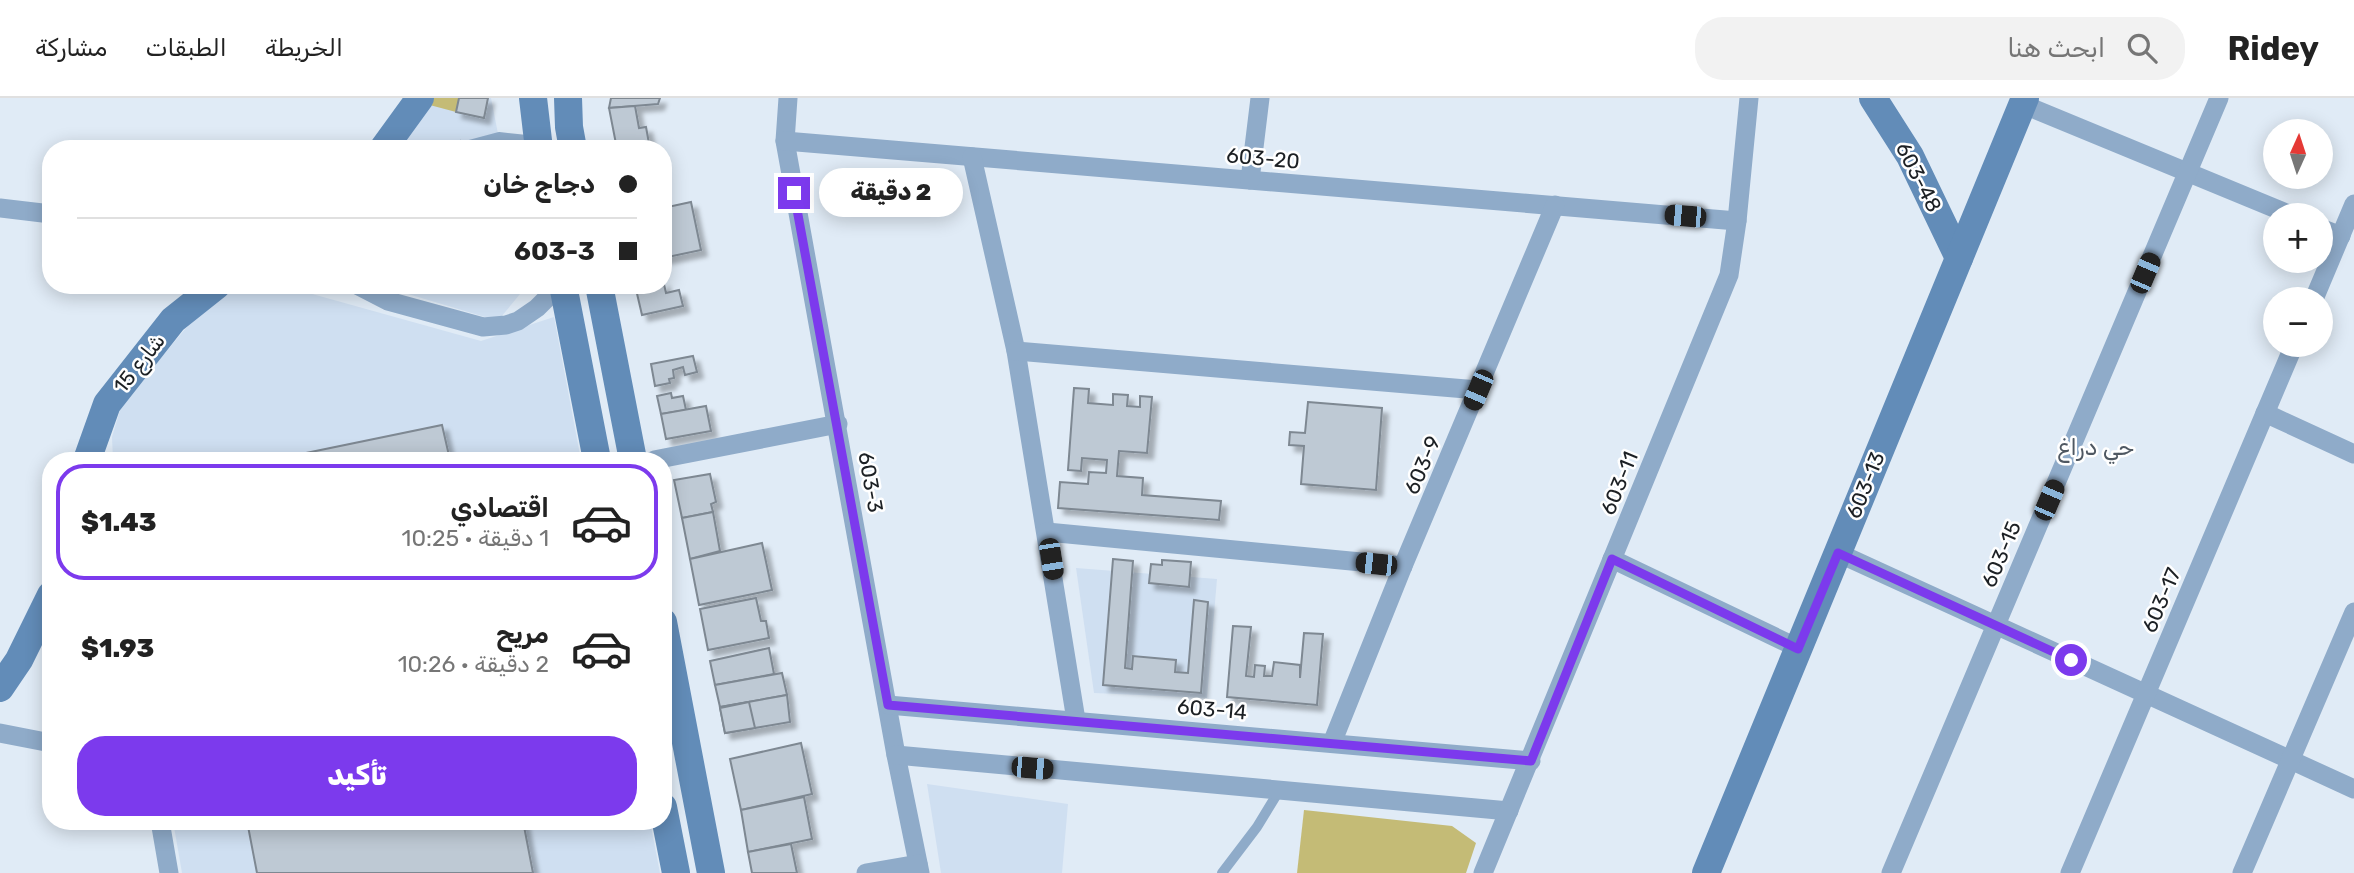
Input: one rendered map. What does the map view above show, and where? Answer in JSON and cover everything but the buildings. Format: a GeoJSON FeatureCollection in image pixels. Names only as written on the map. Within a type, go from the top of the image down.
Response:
{"type":"FeatureCollection","features":[{"type":"Feature","properties":{"kind":"street"},"geometry":{"type":"LineString","coordinates":[[389,140],[418,98]]}},
{"type":"Feature","properties":{"kind":"street"},"geometry":{"type":"LineString","coordinates":[[568,98],[572,140]]}},
{"type":"Feature","properties":{"kind":"street","name":"603-3"},"geometry":{"type":"LineString","coordinates":[[788,98],[785,141],[895,755],[919,869]]}},
{"type":"Feature","properties":{"kind":"street"},"geometry":{"type":"LineString","coordinates":[[1250,180],[1260,98]]}},
{"type":"Feature","properties":{"kind":"street","name":"603-11"},"geometry":{"type":"LineString","coordinates":[[1483,873],[1729,275],[1749,98]]}},
{"type":"Feature","properties":{"kind":"street","name":"603-48"},"geometry":{"type":"LineString","coordinates":[[1873,98],[1910,156],[1959,258]]}},
{"type":"Feature","properties":{"kind":"street","name":"603-15"},"geometry":{"type":"LineString","coordinates":[[1891,873],[2219,98]]}},
{"type":"Feature","properties":{"kind":"street"},"geometry":{"type":"LineString","coordinates":[[2023,101],[2263,204]]}},
{"type":"Feature","properties":{"kind":"street","name":"603-13"},"geometry":{"type":"LineString","coordinates":[[1706,873],[2023,101]]}},
{"type":"Feature","properties":{"kind":"street"},"geometry":{"type":"LineString","coordinates":[[530,103],[537,140]]}},
{"type":"Feature","properties":{"kind":"street","name":"603-20"},"geometry":{"type":"LineString","coordinates":[[785,141],[1737,220]]}},
{"type":"Feature","properties":{"kind":"street"},"geometry":{"type":"LineString","coordinates":[[972,157],[1016,351],[1076,720]]}},
{"type":"Feature","properties":{"kind":"street"},"geometry":{"type":"LineString","coordinates":[[2319,287],[2354,204]]}},
{"type":"Feature","properties":{"kind":"street","name":"603-9"},"geometry":{"type":"LineString","coordinates":[[1332,743],[1555,205]]}},
{"type":"Feature","properties":{"kind":"street"},"geometry":{"type":"LineString","coordinates":[[0,208],[42,213]]}},
{"type":"Feature","properties":{"kind":"street"},"geometry":{"type":"LineString","coordinates":[[2333,233],[2341,236]]}},
{"type":"Feature","properties":{"kind":"street","name":"شارع 15"},"geometry":{"type":"LineString","coordinates":[[91,452],[107,404],[173,320],[206,294]]}},
{"type":"Feature","properties":{"kind":"street"},"geometry":{"type":"LineString","coordinates":[[375,294],[388,301],[483,327],[518,321],[537,309],[552,294]]}},
{"type":"Feature","properties":{"kind":"street"},"geometry":{"type":"LineString","coordinates":[[563,294],[595,452]]}},
{"type":"Feature","properties":{"kind":"street"},"geometry":{"type":"LineString","coordinates":[[601,294],[631,452]]}},
{"type":"Feature","properties":{"kind":"street"},"geometry":{"type":"LineString","coordinates":[[1016,351],[1478,390]]}},
{"type":"Feature","properties":{"kind":"street","name":"603-17"},"geometry":{"type":"LineString","coordinates":[[2070,873],[2289,357]]}},
{"type":"Feature","properties":{"kind":"street"},"geometry":{"type":"LineString","coordinates":[[2265,413],[2354,454]]}},
{"type":"Feature","properties":{"kind":"street"},"geometry":{"type":"LineString","coordinates":[[672,457],[838,425]]}},
{"type":"Feature","properties":{"kind":"street"},"geometry":{"type":"LineString","coordinates":[[1047,532],[1404,566]]}},
{"type":"Feature","properties":{"kind":"street"},"geometry":{"type":"LineString","coordinates":[[1838,553],[2354,789]]}},
{"type":"Feature","properties":{"kind":"street"},"geometry":{"type":"LineString","coordinates":[[1612,559],[1798,649]]}},
{"type":"Feature","properties":{"kind":"street"},"geometry":{"type":"LineString","coordinates":[[0,688],[24,650],[42,613]]}},
{"type":"Feature","properties":{"kind":"street"},"geometry":{"type":"LineString","coordinates":[[2242,873],[2353,617]]}},
{"type":"Feature","properties":{"kind":"street"},"geometry":{"type":"LineString","coordinates":[[672,669],[711,873]]}},
{"type":"Feature","properties":{"kind":"street","name":"603-14"},"geometry":{"type":"LineString","coordinates":[[888,705],[1531,761]]}},
{"type":"Feature","properties":{"kind":"street"},"geometry":{"type":"LineString","coordinates":[[0,733],[42,741]]}},
{"type":"Feature","properties":{"kind":"street"},"geometry":{"type":"LineString","coordinates":[[895,755],[1509,811]]}},
{"type":"Feature","properties":{"kind":"street"},"geometry":{"type":"LineString","coordinates":[[162,830],[169,873]]}},
{"type":"Feature","properties":{"kind":"street"},"geometry":{"type":"LineString","coordinates":[[668,830],[676,873]]}},
{"type":"Feature","properties":{"kind":"street"},"geometry":{"type":"LineString","coordinates":[[866,873],[919,869]]}},
{"type":"Feature","properties":{"kind":"lane"},"geometry":{"type":"LineString","coordinates":[[494,140],[499,137],[514,140]]}},
{"type":"Feature","properties":{"kind":"lane"},"geometry":{"type":"LineString","coordinates":[[1222,873],[1257,827],[1279,790]]}},
{"type":"Feature","properties":{"kind":"shaded area"},"geometry":{"type":"Polygon","coordinates":[[[430,98],[491,98],[499,140],[402,140],[430,98]]]}},
{"type":"Feature","properties":{"kind":"shaded area"},"geometry":{"type":"Polygon","coordinates":[[[430,98],[459,98],[456,112],[426,104],[430,98]]]}},
{"type":"Feature","properties":{"kind":"shaded area"},"geometry":{"type":"Polygon","coordinates":[[[224,294],[312,294],[481,341],[554,317],[579,452],[113,452],[112,437],[120,410],[186,328],[224,294]]]}},
{"type":"Feature","properties":{"kind":"shaded area"},"geometry":{"type":"Polygon","coordinates":[[[408,294],[520,294],[501,317],[485,317],[408,294]]]}},
{"type":"Feature","properties":{"kind":"shaded area"},"geometry":{"type":"Polygon","coordinates":[[[1076,568],[1217,579],[1207,698],[1094,693],[1076,568]]]}},
{"type":"Feature","properties":{"kind":"shaded area"},"geometry":{"type":"Polygon","coordinates":[[[927,784],[1068,804],[1062,873],[941,873],[927,784]]]}},
{"type":"Feature","properties":{"kind":"shaded area"},"geometry":{"type":"Polygon","coordinates":[[[1304,810],[1452,826],[1476,843],[1466,873],[1297,873],[1304,810]]]}},
{"type":"Feature","properties":{"kind":"shaded area"},"geometry":{"type":"Polygon","coordinates":[[[175,830],[652,830],[660,873],[182,873],[175,830]]]}},
{"type":"Feature","properties":{"kind":"district","name":"حي دراغ"},"geometry":{"type":"Point","coordinates":[2096,447]}},
{"type":"Feature","properties":{"kind":"route"},"geometry":{"type":"LineString","coordinates":[[794,193],[888,705],[1531,761],[1612,559],[1798,649],[1838,553],[2071,660]]}}]}
